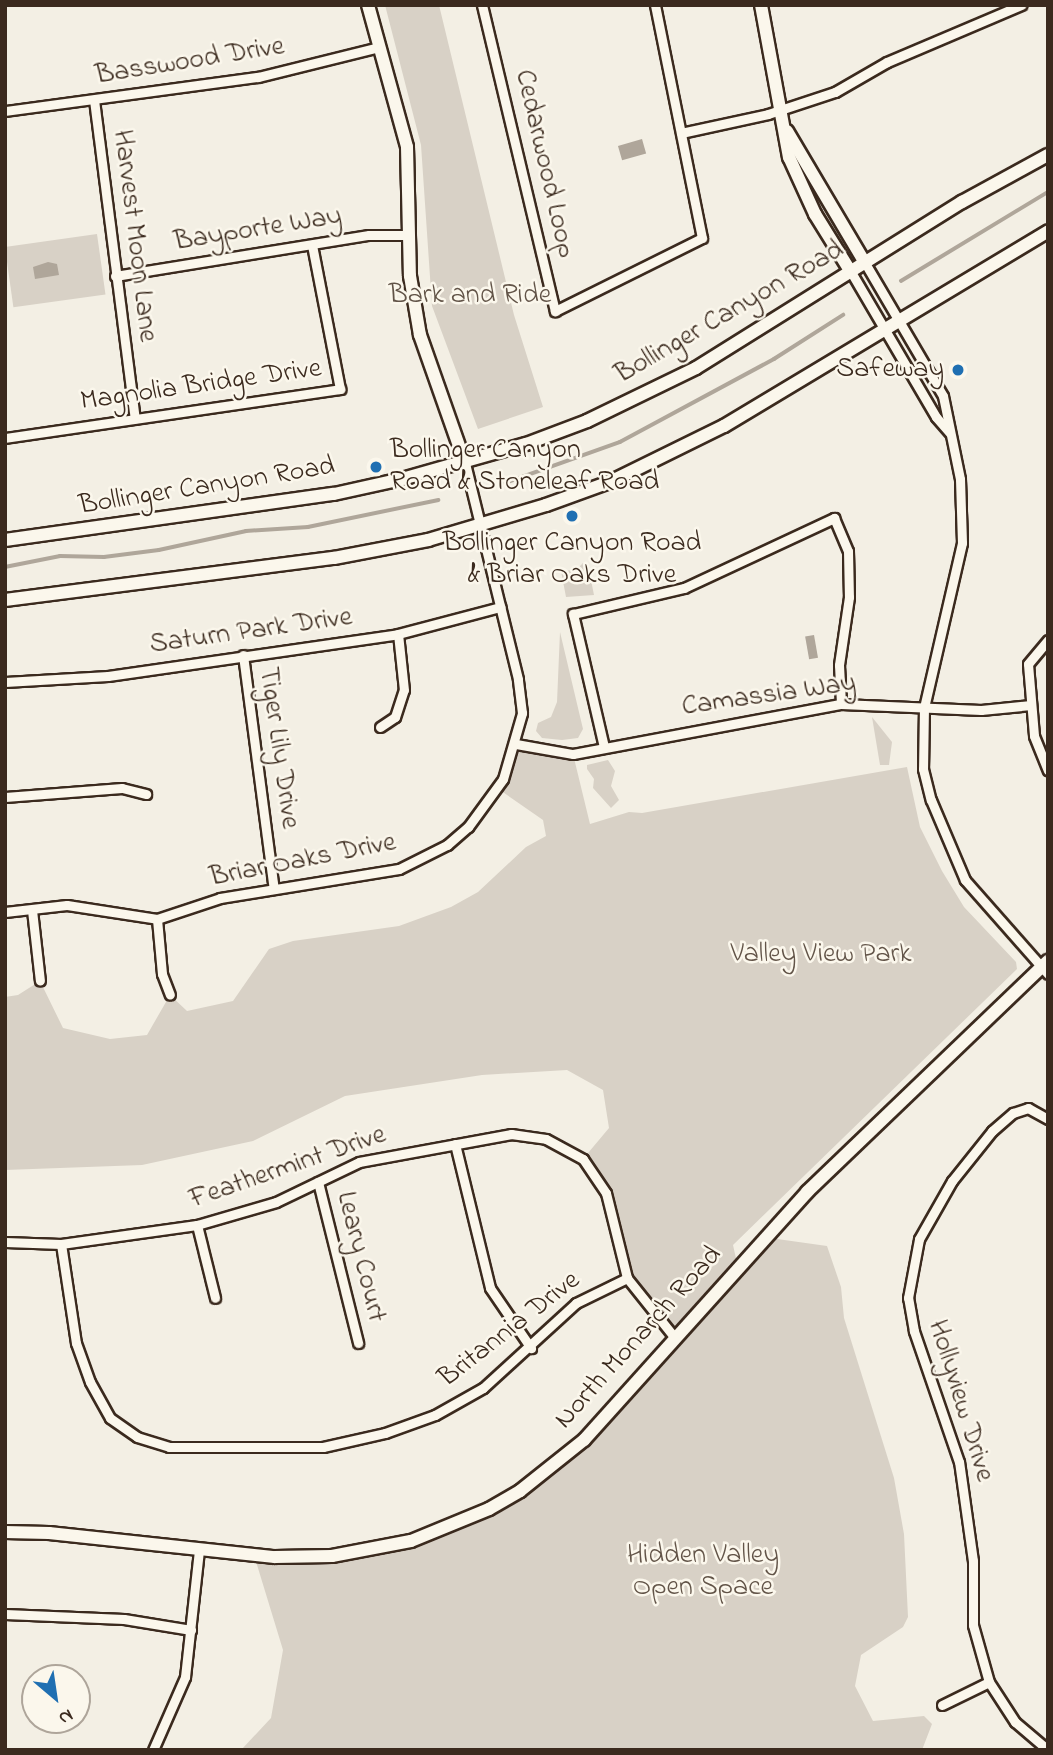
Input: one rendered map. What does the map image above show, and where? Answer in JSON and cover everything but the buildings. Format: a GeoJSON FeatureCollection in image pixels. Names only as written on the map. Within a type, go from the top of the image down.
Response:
{"type":"FeatureCollection","features":[{"type":"Feature","properties":{"kind":"main road"},"geometry":{"type":"LineString","coordinates":[[368,5],[407,147],[409,235],[420,335],[465,463]]}},
{"type":"Feature","properties":{"kind":"main road"},"geometry":{"type":"LineString","coordinates":[[761,5],[787,131],[865,263]]}},
{"type":"Feature","properties":{"kind":"main road"},"geometry":{"type":"LineString","coordinates":[[787,131],[785,144],[797,179],[851,272]]}},
{"type":"Feature","properties":{"kind":"main road","name":"Bollinger Canyon Road"},"geometry":{"type":"LineString","coordinates":[[5,540],[268,505],[465,463],[575,426],[641,397],[745,340],[865,263],[1048,155]]}},
{"type":"Feature","properties":{"kind":"main road"},"geometry":{"type":"LineString","coordinates":[[5,600],[334,558],[480,527],[610,482],[667,456],[782,393],[883,328],[1048,230]]}},
{"type":"Feature","properties":{"kind":"main road","name":"North Monarch Road"},"geometry":{"type":"LineString","coordinates":[[5,1532],[49,1533],[275,1557],[332,1556],[440,1531],[489,1508],[548,1470],[617,1406],[674,1338],[807,1192],[1046,967]]}},
{"type":"Feature","properties":{"kind":"street","name":"Cedarwood Loop"},"geometry":{"type":"LineString","coordinates":[[482,5],[555,311],[702,238],[655,5]]}},
{"type":"Feature","properties":{"kind":"street"},"geometry":{"type":"LineString","coordinates":[[681,133],[835,92],[887,62],[1021,5]]}},
{"type":"Feature","properties":{"kind":"street","name":"Basswood Drive"},"geometry":{"type":"LineString","coordinates":[[5,111],[258,77],[379,47]]}},
{"type":"Feature","properties":{"kind":"street","name":"Harvest Moon Lane"},"geometry":{"type":"LineString","coordinates":[[94,100],[135,418]]}},
{"type":"Feature","properties":{"kind":"street","name":"Bayporte Way"},"geometry":{"type":"LineString","coordinates":[[115,276],[369,235],[409,235]]}},
{"type":"Feature","properties":{"kind":"street","name":"Magnolia Bridge Drive"},"geometry":{"type":"LineString","coordinates":[[5,438],[340,389],[312,245]]}},
{"type":"Feature","properties":{"kind":"street"},"geometry":{"type":"LineString","coordinates":[[865,263],[943,396],[960,479],[962,543],[924,707],[923,769],[947,848],[986,907],[1046,967]]}},
{"type":"Feature","properties":{"kind":"street"},"geometry":{"type":"LineString","coordinates":[[851,272],[936,417],[950,433]]}},
{"type":"Feature","properties":{"kind":"street","name":"Briar Oaks Drive"},"geometry":{"type":"LineString","coordinates":[[5,912],[67,905],[157,919],[220,898],[399,869],[447,845],[486,807],[516,744],[522,713],[519,679],[465,463]]}},
{"type":"Feature","properties":{"kind":"street"},"geometry":{"type":"LineString","coordinates":[[604,747],[573,614],[684,588],[834,518],[848,551],[849,597],[839,665],[841,704]]}},
{"type":"Feature","properties":{"kind":"street","name":"Saturn Park Drive"},"geometry":{"type":"LineString","coordinates":[[5,682],[108,676],[243,654],[398,634],[500,607]]}},
{"type":"Feature","properties":{"kind":"street"},"geometry":{"type":"LineString","coordinates":[[380,727],[395,717],[404,690],[398,634]]}},
{"type":"Feature","properties":{"kind":"street"},"geometry":{"type":"LineString","coordinates":[[1048,640],[1028,664],[1034,736],[1048,771]]}},
{"type":"Feature","properties":{"kind":"street","name":"Tiger Lily Drive"},"geometry":{"type":"LineString","coordinates":[[243,654],[274,890]]}},
{"type":"Feature","properties":{"kind":"street","name":"Camassia Way"},"geometry":{"type":"LineString","coordinates":[[516,744],[573,754],[841,704],[981,710],[1031,705]]}},
{"type":"Feature","properties":{"kind":"street"},"geometry":{"type":"LineString","coordinates":[[5,797],[122,788],[146,793]]}},
{"type":"Feature","properties":{"kind":"street"},"geometry":{"type":"LineString","coordinates":[[32,909],[40,981]]}},
{"type":"Feature","properties":{"kind":"street"},"geometry":{"type":"LineString","coordinates":[[157,919],[162,974],[170,995]]}},
{"type":"Feature","properties":{"kind":"street","name":"Hollyview Drive"},"geometry":{"type":"LineString","coordinates":[[1048,1119],[1028,1108],[1013,1113],[992,1131],[952,1181],[919,1239],[911,1266],[908,1298],[914,1332],[959,1462],[973,1561],[973,1625],[989,1682],[1016,1722],[1048,1750]]}},
{"type":"Feature","properties":{"kind":"street","name":"Feathermint Drive"},"geometry":{"type":"LineString","coordinates":[[5,1242],[61,1244],[197,1225],[276,1202],[359,1162],[511,1134],[546,1139],[583,1159],[606,1193],[627,1278],[674,1338]]}},
{"type":"Feature","properties":{"kind":"street"},"geometry":{"type":"LineString","coordinates":[[456,1144],[490,1288],[531,1348]]}},
{"type":"Feature","properties":{"kind":"street","name":"Leary Court"},"geometry":{"type":"LineString","coordinates":[[317,1182],[358,1343]]}},
{"type":"Feature","properties":{"kind":"street"},"geometry":{"type":"LineString","coordinates":[[197,1225],[215,1298]]}},
{"type":"Feature","properties":{"kind":"street","name":"Britannia Drive"},"geometry":{"type":"LineString","coordinates":[[61,1244],[76,1343],[90,1382],[110,1418],[137,1437],[169,1447],[323,1447],[385,1433],[435,1415],[483,1388],[531,1348],[576,1303],[627,1278]]}},
{"type":"Feature","properties":{"kind":"street"},"geometry":{"type":"LineString","coordinates":[[153,1750],[178,1699],[191,1630],[199,1550]]}},
{"type":"Feature","properties":{"kind":"street"},"geometry":{"type":"LineString","coordinates":[[5,1614],[124,1619],[191,1630]]}},
{"type":"Feature","properties":{"kind":"street"},"geometry":{"type":"LineString","coordinates":[[943,1704],[989,1682]]}},
{"type":"Feature","properties":{"kind":"green space","name":"Bark and Ride"},"geometry":{"type":"Polygon","coordinates":[[[385,5],[439,5],[514,315],[543,407],[478,429],[432,306],[421,145],[385,5]]]}},
{"type":"Feature","properties":{"kind":"green space"},"geometry":{"type":"Polygon","coordinates":[[[97,234],[105,294],[13,307],[5,247],[97,234]]]}},
{"type":"Feature","properties":{"kind":"green space"},"geometry":{"type":"Polygon","coordinates":[[[583,563],[588,565],[594,595],[566,597],[561,571],[576,570],[583,563]]]}},
{"type":"Feature","properties":{"kind":"green space"},"geometry":{"type":"Polygon","coordinates":[[[560,632],[583,729],[578,738],[562,740],[542,738],[536,731],[538,723],[551,717],[557,702],[560,632]]]}},
{"type":"Feature","properties":{"kind":"green space"},"geometry":{"type":"Polygon","coordinates":[[[872,717],[892,742],[889,765],[880,765],[872,717]]]}},
{"type":"Feature","properties":{"kind":"green space","name":"Hidden Valley Open Space"},"geometry":{"type":"Polygon","coordinates":[[[516,744],[573,754],[590,824],[629,812],[642,813],[907,767],[920,827],[942,871],[964,907],[1016,962],[1017,969],[733,1245],[737,1263],[763,1237],[827,1246],[841,1287],[844,1318],[894,1478],[904,1534],[908,1617],[903,1627],[861,1655],[855,1686],[873,1721],[924,1716],[932,1724],[922,1750],[241,1750],[271,1718],[283,1650],[254,1555],[332,1556],[441,1531],[548,1470],[674,1338],[627,1278],[606,1193],[583,1159],[609,1128],[603,1090],[567,1070],[482,1075],[345,1096],[253,1141],[142,1165],[5,1170],[5,997],[18,995],[40,981],[63,1028],[110,1039],[147,1035],[170,995],[187,1011],[233,1001],[269,949],[293,941],[399,926],[451,907],[478,892],[526,847],[546,836],[543,820],[497,788],[516,744]]]}},
{"type":"Feature","properties":{"kind":"green space"},"geometry":{"type":"Polygon","coordinates":[[[608,760],[615,771],[611,786],[619,800],[611,808],[593,788],[594,779],[587,769],[587,765],[608,760]]]}},
{"type":"Feature","properties":{"kind":"shaded area"},"geometry":{"type":"Polygon","coordinates":[[[642,139],[646,153],[622,160],[618,146],[642,139]]]}},
{"type":"Feature","properties":{"kind":"shaded area"},"geometry":{"type":"Polygon","coordinates":[[[48,262],[57,264],[59,275],[35,279],[33,267],[48,262]]]}},
{"type":"Feature","properties":{"kind":"shaded area"},"geometry":{"type":"Polygon","coordinates":[[[814,635],[818,658],[809,659],[805,637],[814,635]]]}},
{"type":"Feature","properties":{"kind":"waterway"},"geometry":{"type":"LineString","coordinates":[[901,281],[1048,192]]}},
{"type":"Feature","properties":{"kind":"waterway"},"geometry":{"type":"LineString","coordinates":[[505,483],[620,442],[774,359],[843,315]]}},
{"type":"Feature","properties":{"kind":"waterway"},"geometry":{"type":"LineString","coordinates":[[5,567],[60,556],[104,557],[159,550],[246,531],[308,527],[438,500]]}},
{"type":"Feature","properties":{"kind":"place","name":"Safeway"},"geometry":{"type":"Point","coordinates":[958,370]}},
{"type":"Feature","properties":{"kind":"place","name":"Bollinger Canyon Road & Stoneleaf Road"},"geometry":{"type":"Point","coordinates":[376,467]}},
{"type":"Feature","properties":{"kind":"place","name":"Bollinger Canyon Road & Briar Oaks Drive"},"geometry":{"type":"Point","coordinates":[572,516]}},
{"type":"Feature","properties":{"kind":"park label","name":"Valley View Park"},"geometry":{"type":"Point","coordinates":[821,955]}}]}
